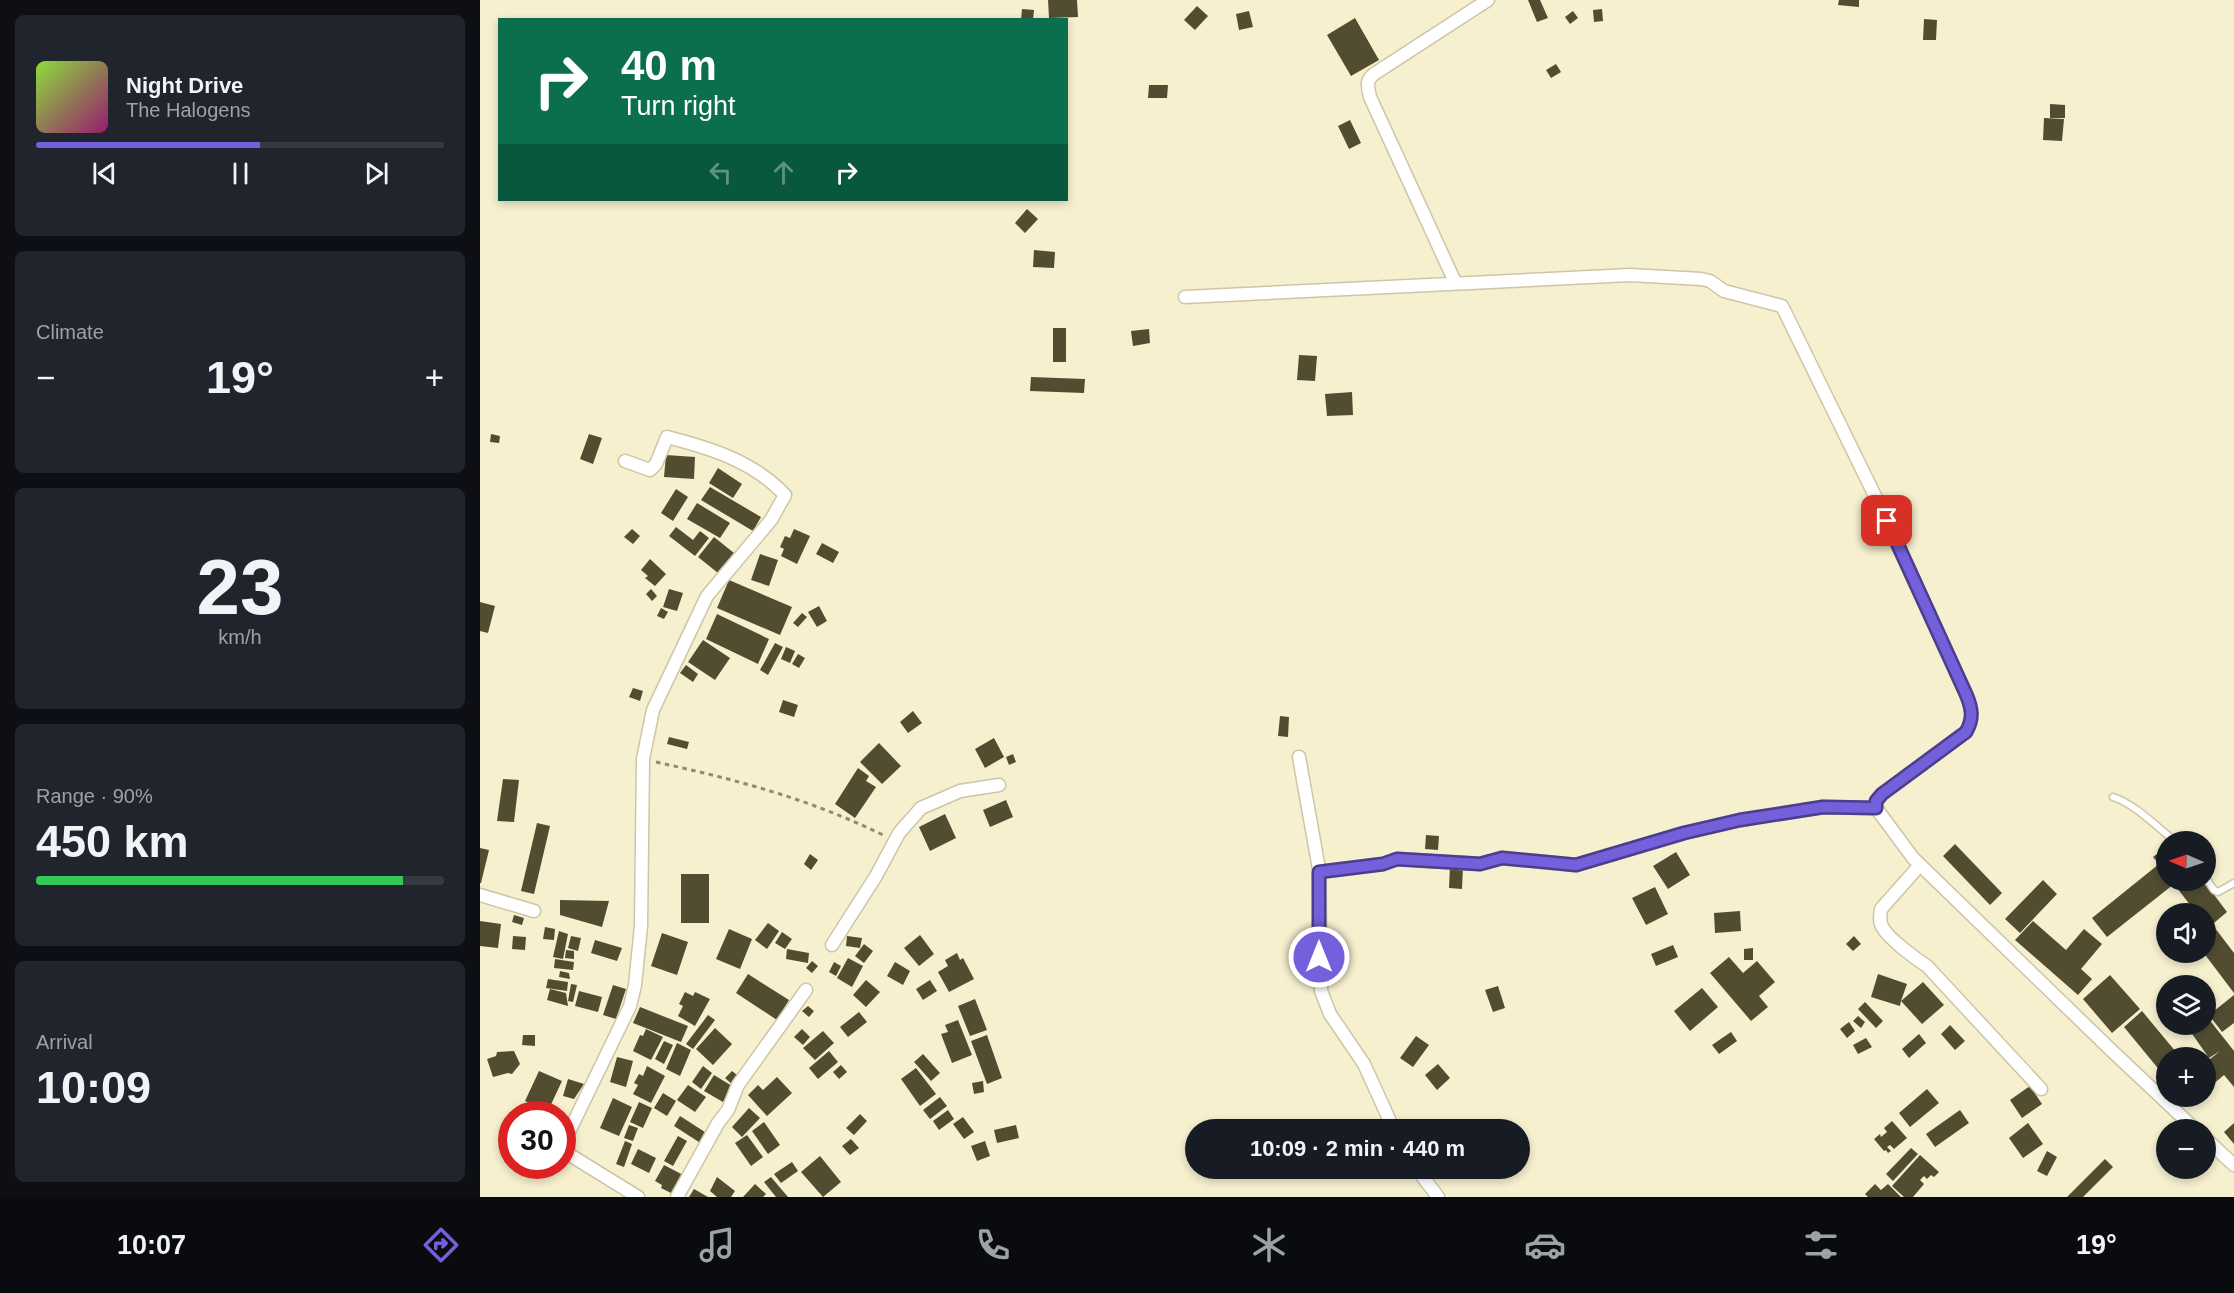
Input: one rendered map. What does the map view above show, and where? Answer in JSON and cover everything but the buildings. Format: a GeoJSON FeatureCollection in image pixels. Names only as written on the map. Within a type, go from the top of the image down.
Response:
{"type":"FeatureCollection","features":[{"type":"Feature","properties":{"kind":"street"},"geometry":{"type":"LineString","coordinates":[[1455,282],[1370,97],[1367,85],[1368,79],[1374,74],[1488,0]]}},
{"type":"Feature","properties":{"kind":"street"},"geometry":{"type":"LineString","coordinates":[[1185,297],[1630,275],[1701,279],[1710,281],[1724,291],[1782,306],[1877,500],[1966,694],[1972,714],[1971,723],[1966,732],[1882,794],[1876,801],[1876,808],[1913,858],[2184,1119]]}},
{"type":"Feature","properties":{"kind":"street"},"geometry":{"type":"LineString","coordinates":[[625,461],[650,470],[656,464],[667,437],[705,446],[739,461],[771,479],[785,495],[771,520],[707,596],[653,710],[643,759],[641,926],[635,985],[630,1006],[567,1136],[566,1146],[570,1155],[638,1197]]}},
{"type":"Feature","properties":{"kind":"street"},"geometry":{"type":"LineString","coordinates":[[1299,757],[1319,872],[1321,991],[1330,1014],[1364,1064],[1389,1119]]}},
{"type":"Feature","properties":{"kind":"street"},"geometry":{"type":"LineString","coordinates":[[832,945],[876,876],[900,833],[921,808],[960,791],[999,785]]}},
{"type":"Feature","properties":{"kind":"street"},"geometry":{"type":"LineString","coordinates":[[1319,872],[1383,864],[1397,859],[1480,864],[1502,858],[1576,865],[1674,836],[1740,820],[1823,807],[1876,808]]}},
{"type":"Feature","properties":{"kind":"street"},"geometry":{"type":"LineString","coordinates":[[1920,865],[1881,909],[1880,918],[1883,929],[1909,955],[1926,966],[2041,1089]]}},
{"type":"Feature","properties":{"kind":"street"},"geometry":{"type":"LineString","coordinates":[[480,895],[534,911]]}},
{"type":"Feature","properties":{"kind":"street"},"geometry":{"type":"LineString","coordinates":[[677,1197],[718,1123],[728,1110],[738,1085],[806,990]]}},
{"type":"Feature","properties":{"kind":"street"},"geometry":{"type":"LineString","coordinates":[[2216,1148],[2234,1165]]}},
{"type":"Feature","properties":{"kind":"street"},"geometry":{"type":"LineString","coordinates":[[1424,1179],[1438,1197]]}},
{"type":"Feature","properties":{"kind":"lane"},"geometry":{"type":"LineString","coordinates":[[2113,797],[2135,809],[2162,831]]}},
{"type":"Feature","properties":{"kind":"lane"},"geometry":{"type":"LineString","coordinates":[[2216,891],[2234,883]]}},
{"type":"Feature","properties":{"kind":"path"},"geometry":{"type":"LineString","coordinates":[[643,759],[741,781],[812,804],[895,841]]}},
{"type":"Feature","properties":{"kind":"route"},"geometry":{"type":"LineString","coordinates":[[1319,957],[1319,872],[1383,864],[1397,859],[1480,864],[1502,858],[1576,865],[1610,853],[1740,820],[1823,807],[1876,808],[1876,801],[1882,794],[1966,732],[1971,723],[1972,714],[1970,703],[1887,521]]}}]}
